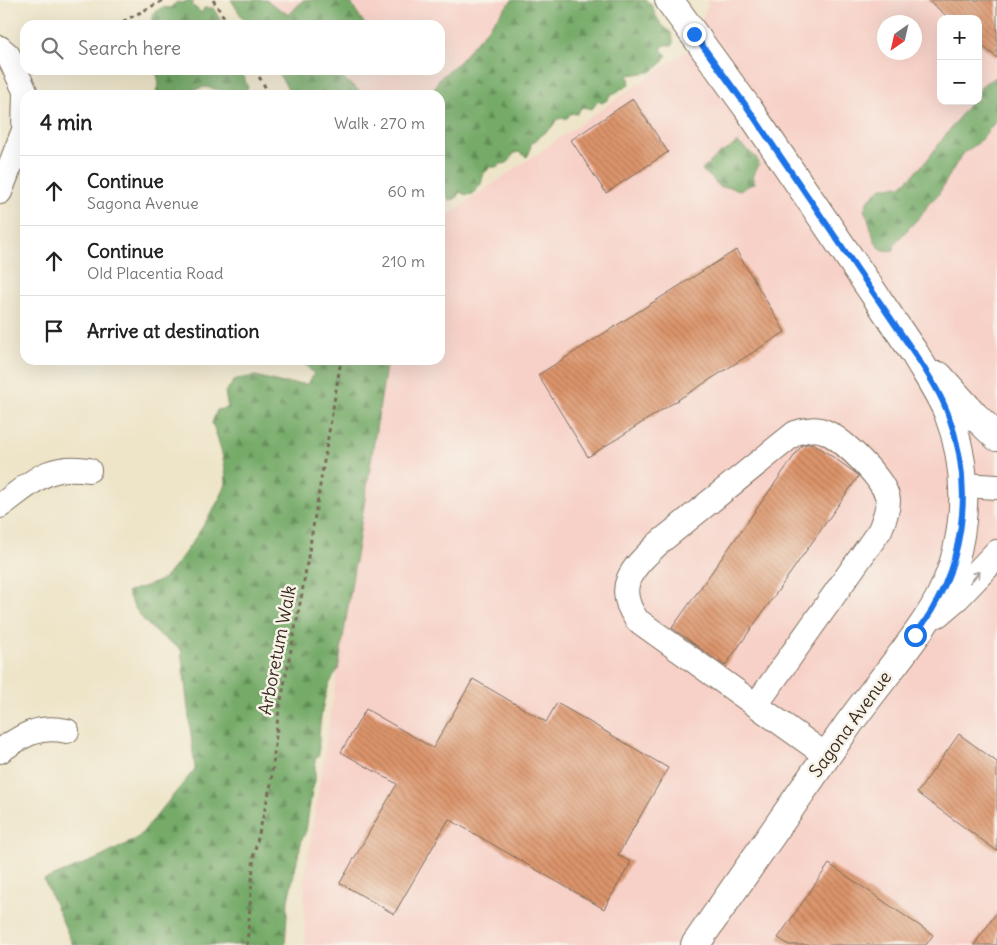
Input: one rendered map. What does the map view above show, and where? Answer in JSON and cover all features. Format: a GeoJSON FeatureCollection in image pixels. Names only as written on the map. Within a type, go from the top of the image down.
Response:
{"type":"FeatureCollection","features":[{"type":"Feature","properties":{"kind":"main road"},"geometry":{"type":"LineString","coordinates":[[669,0],[747,107],[915,354],[932,368],[997,437]]}},
{"type":"Feature","properties":{"kind":"main road","name":"Sagona Avenue"},"geometry":{"type":"LineString","coordinates":[[695,945],[873,690],[926,622],[943,590],[955,558],[963,514],[963,485],[957,442],[948,413],[915,354]]}},
{"type":"Feature","properties":{"kind":"main road"},"geometry":{"type":"LineString","coordinates":[[926,622],[957,596],[997,554]]}},
{"type":"Feature","properties":{"kind":"street"},"geometry":{"type":"LineString","coordinates":[[0,48],[8,55],[25,90]]}},
{"type":"Feature","properties":{"kind":"street"},"geometry":{"type":"LineString","coordinates":[[0,192],[20,140]]}},
{"type":"Feature","properties":{"kind":"street"},"geometry":{"type":"LineString","coordinates":[[756,705],[880,530],[886,514],[888,499],[884,487],[876,475],[842,443],[825,432],[812,428],[795,433],[660,542],[639,562],[630,576],[626,590],[628,608],[637,620],[827,756]]}},
{"type":"Feature","properties":{"kind":"street"},"geometry":{"type":"LineString","coordinates":[[0,506],[38,478],[51,472],[69,468],[89,470]]}},
{"type":"Feature","properties":{"kind":"street"},"geometry":{"type":"LineString","coordinates":[[963,485],[997,487]]}},
{"type":"Feature","properties":{"kind":"street"},"geometry":{"type":"LineString","coordinates":[[0,751],[33,731],[44,728],[67,731]]}},
{"type":"Feature","properties":{"kind":"path"},"geometry":{"type":"LineString","coordinates":[[126,20],[164,0]]}},
{"type":"Feature","properties":{"kind":"path"},"geometry":{"type":"LineString","coordinates":[[213,0],[226,20]]}},
{"type":"Feature","properties":{"kind":"path"},"geometry":{"type":"LineString","coordinates":[[257,75],[267,90]]}},
{"type":"Feature","properties":{"kind":"path","name":"Arboretum Walk"},"geometry":{"type":"LineString","coordinates":[[248,945],[254,854],[271,784],[278,716],[302,593],[340,365]]}},
{"type":"Feature","properties":{"kind":"shaded area"},"geometry":{"type":"Polygon","coordinates":[[[266,0],[303,0],[289,15],[266,0]]]}},
{"type":"Feature","properties":{"kind":"shaded area"},"geometry":{"type":"Polygon","coordinates":[[[349,0],[512,0],[457,64],[445,74],[445,20],[363,20],[349,0]]]}},
{"type":"Feature","properties":{"kind":"shaded area"},"geometry":{"type":"Polygon","coordinates":[[[706,0],[997,0],[997,945],[305,945],[304,881],[386,365],[445,365],[445,217],[691,48],[708,4],[706,0]]]}},
{"type":"Feature","properties":{"kind":"shaded area"},"geometry":{"type":"Polygon","coordinates":[[[342,75],[444,75],[439,79],[434,90],[358,90],[345,80],[342,75]]]}},
{"type":"Feature","properties":{"kind":"green space"},"geometry":{"type":"Polygon","coordinates":[[[188,0],[194,3],[192,5],[202,13],[204,8],[213,8],[220,20],[152,20],[153,13],[163,7],[170,8],[177,2],[183,3],[188,0]]]}},
{"type":"Feature","properties":{"kind":"green space"},"geometry":{"type":"Polygon","coordinates":[[[231,0],[266,0],[289,15],[303,0],[349,0],[362,20],[244,20],[231,0]]]}},
{"type":"Feature","properties":{"kind":"green space"},"geometry":{"type":"Polygon","coordinates":[[[512,0],[646,0],[661,24],[671,33],[673,39],[673,45],[664,45],[661,50],[667,55],[661,64],[651,72],[628,75],[630,83],[617,93],[611,94],[607,100],[602,103],[598,101],[592,109],[582,107],[577,114],[571,113],[567,118],[557,119],[552,127],[531,144],[527,157],[519,152],[513,154],[507,163],[500,164],[498,167],[491,167],[484,173],[481,184],[473,194],[466,195],[460,192],[455,199],[449,200],[445,194],[445,90],[434,90],[439,79],[457,64],[512,0]]]}},
{"type":"Feature","properties":{"kind":"green space"},"geometry":{"type":"Polygon","coordinates":[[[157,75],[242,75],[248,88],[247,90],[220,90],[205,87],[191,90],[156,90],[159,83],[157,75]]]}},
{"type":"Feature","properties":{"kind":"green space"},"geometry":{"type":"Polygon","coordinates":[[[279,75],[342,75],[345,80],[358,90],[289,90],[279,75]]]}},
{"type":"Feature","properties":{"kind":"green space"},"geometry":{"type":"Polygon","coordinates":[[[997,77],[997,120],[978,143],[964,153],[938,195],[895,243],[894,250],[883,250],[875,240],[864,210],[868,200],[882,187],[901,186],[914,174],[927,160],[968,105],[982,105],[982,86],[997,77]]]}},
{"type":"Feature","properties":{"kind":"green space"},"geometry":{"type":"Polygon","coordinates":[[[737,142],[756,157],[759,165],[753,175],[755,183],[740,190],[719,187],[702,170],[720,153],[729,149],[737,142]]]}},
{"type":"Feature","properties":{"kind":"green space"},"geometry":{"type":"Polygon","coordinates":[[[306,365],[386,365],[338,670],[328,688],[322,710],[319,755],[315,760],[315,781],[306,831],[302,839],[288,900],[285,945],[73,945],[44,880],[99,858],[138,838],[195,769],[181,649],[149,626],[137,611],[127,592],[159,581],[169,573],[198,533],[223,491],[226,483],[225,468],[220,444],[212,423],[217,410],[228,408],[225,392],[236,379],[256,376],[283,383],[308,384],[314,374],[306,365]]]}},
{"type":"Feature","properties":{"kind":"building"},"geometry":{"type":"Polygon","coordinates":[[[928,0],[997,0],[997,58],[982,45],[982,15],[945,15],[928,0]]]}},
{"type":"Feature","properties":{"kind":"building"},"geometry":{"type":"Polygon","coordinates":[[[633,99],[668,152],[606,193],[571,140],[633,99]]]}},
{"type":"Feature","properties":{"kind":"building"},"geometry":{"type":"Polygon","coordinates":[[[736,250],[785,332],[588,457],[538,375],[736,250]]]}},
{"type":"Feature","properties":{"kind":"building"},"geometry":{"type":"Polygon","coordinates":[[[813,443],[854,472],[858,477],[725,666],[672,628],[802,445],[813,443]]]}},
{"type":"Feature","properties":{"kind":"building"},"geometry":{"type":"Polygon","coordinates":[[[473,679],[546,722],[557,703],[668,768],[618,855],[631,862],[604,909],[449,819],[394,914],[340,883],[397,784],[341,752],[366,709],[433,748],[473,679]]]}},
{"type":"Feature","properties":{"kind":"building"},"geometry":{"type":"Polygon","coordinates":[[[959,734],[997,762],[997,851],[917,793],[959,734]]]}},
{"type":"Feature","properties":{"kind":"building"},"geometry":{"type":"Polygon","coordinates":[[[829,864],[933,935],[926,945],[789,945],[778,938],[829,864]]]}},
{"type":"Feature","properties":{"kind":"building"},"geometry":{"type":"Polygon","coordinates":[[[997,912],[997,945],[974,945],[997,912]]]}},
{"type":"Feature","properties":{"kind":"route"},"geometry":{"type":"LineString","coordinates":[[694,34],[747,107],[915,354],[942,399],[948,413],[957,442],[962,471],[964,500],[961,528],[950,574],[926,622],[915,635]]}}]}
